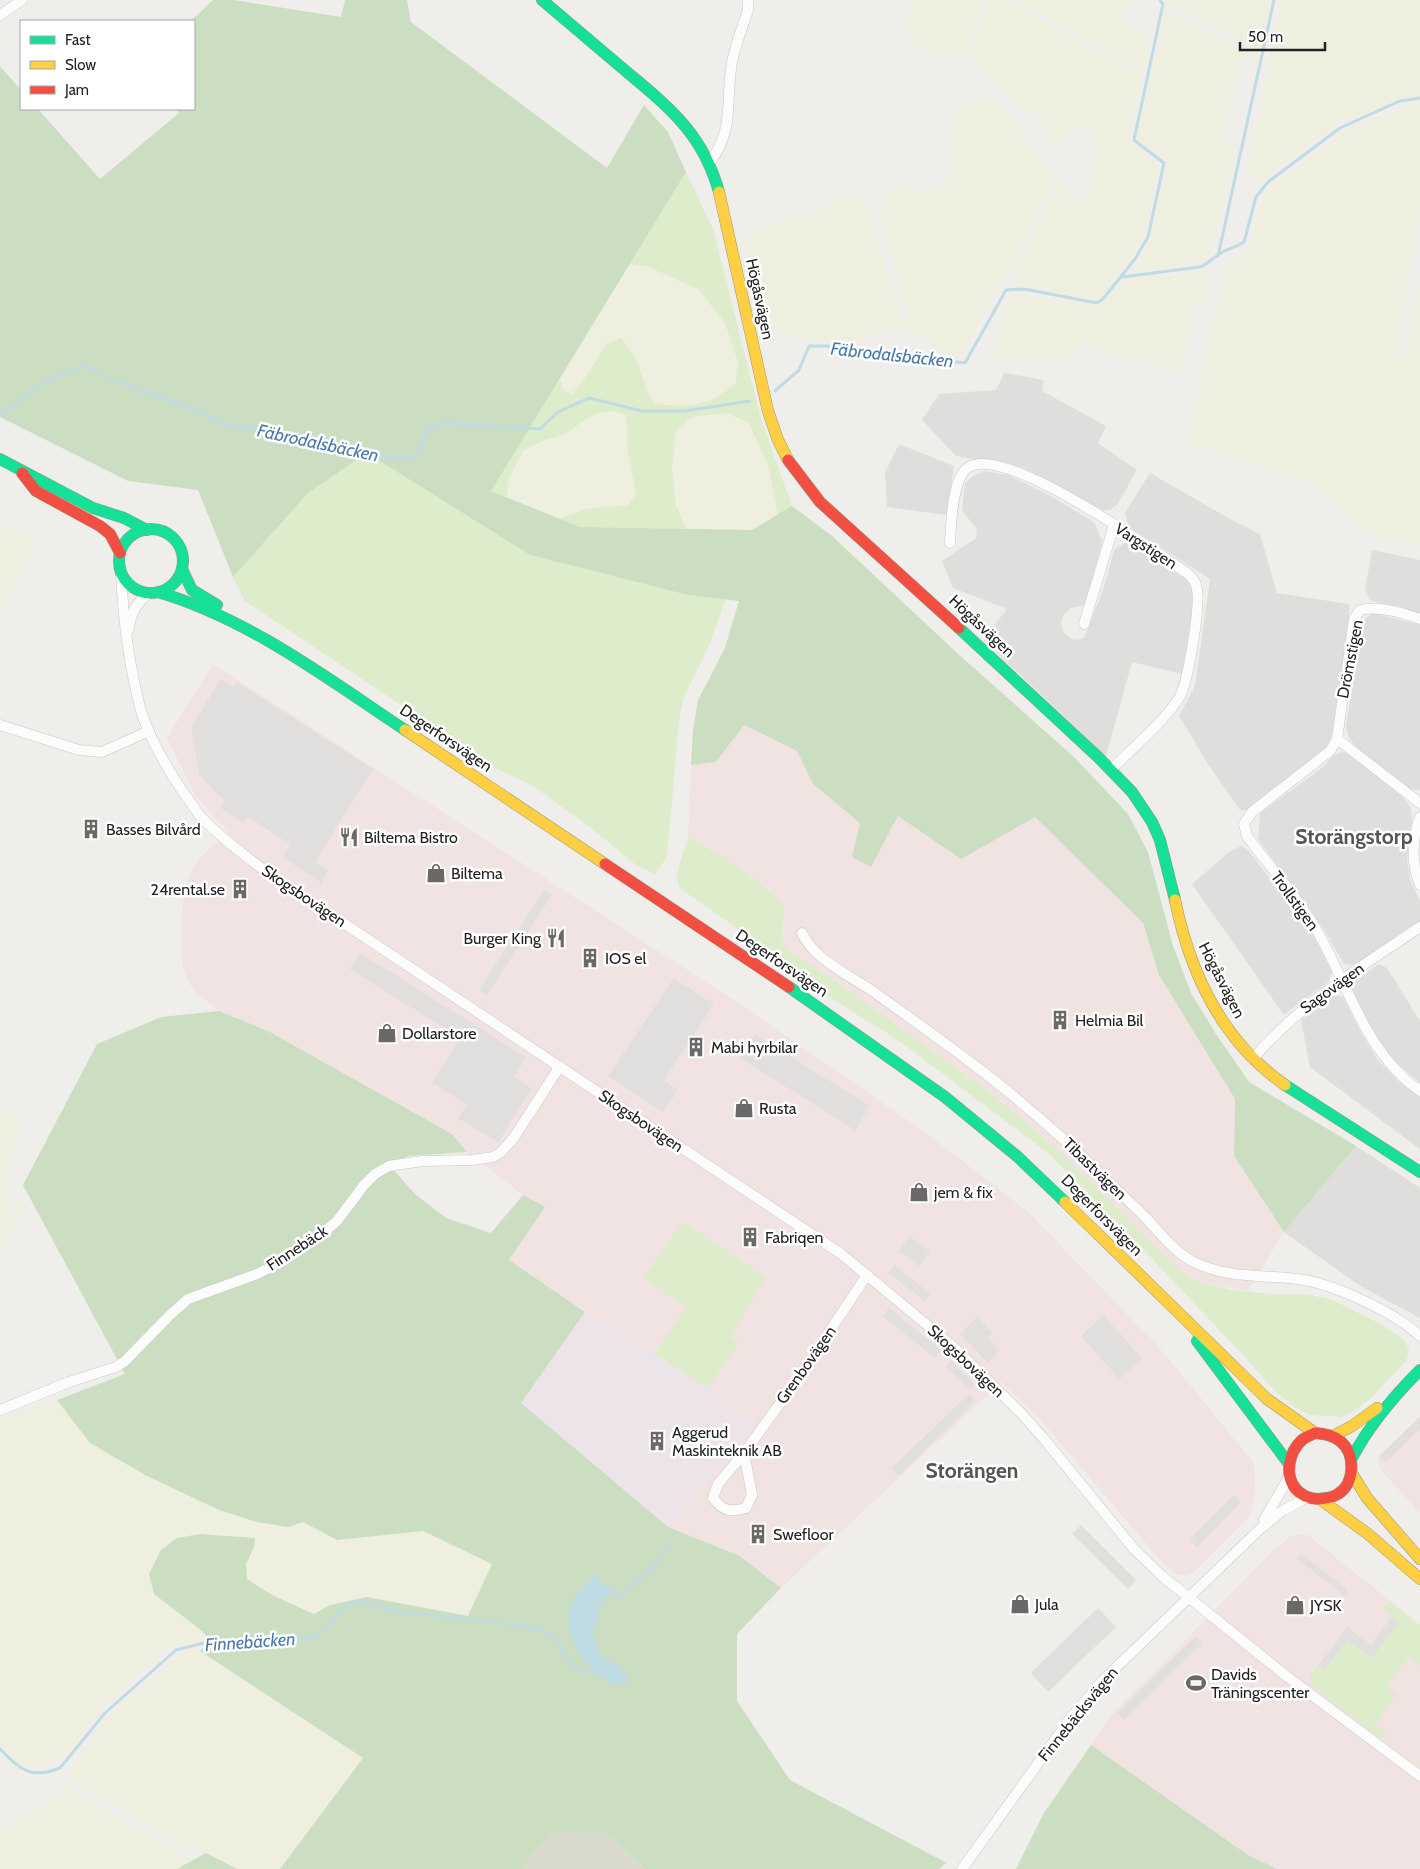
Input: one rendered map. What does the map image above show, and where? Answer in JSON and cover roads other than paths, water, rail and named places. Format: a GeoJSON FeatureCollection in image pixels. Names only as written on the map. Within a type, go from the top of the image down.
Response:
{"type":"FeatureCollection","features":[{"type":"Feature","properties":{"kind":"main road","name":"Högåsvägen"},"geometry":{"type":"LineString","coordinates":[[542,0],[676,114],[692,131],[710,162],[724,211],[768,409],[782,450],[806,486],[820,502],[955,622],[1129,788],[1150,818],[1165,852],[1181,930],[1192,963],[1208,996],[1232,1035],[1253,1059],[1277,1081],[1420,1172]]}},
{"type":"Feature","properties":{"kind":"main road"},"geometry":{"type":"LineString","coordinates":[[0,459],[93,508],[124,518],[147,530]]}},
{"type":"Feature","properties":{"kind":"main road"},"geometry":{"type":"LineString","coordinates":[[22,472],[36,491],[56,504],[100,526],[110,534],[120,553],[121,571],[132,586],[154,592],[172,585],[182,569],[182,557],[175,540],[159,530],[147,530],[130,537],[120,553]]}},
{"type":"Feature","properties":{"kind":"main road","name":"Degerforsvägen"},"geometry":{"type":"LineString","coordinates":[[182,569],[192,590],[200,596],[276,638],[345,690]]}},
{"type":"Feature","properties":{"kind":"main road","name":"Degerforsvägen"},"geometry":{"type":"LineString","coordinates":[[154,592],[192,603],[222,616],[272,644],[345,690],[832,1016],[914,1074],[1018,1157],[1081,1217],[1168,1305],[1268,1399],[1315,1433]]}},
{"type":"Feature","properties":{"kind":"main road","name":"Degerforsvägen"},"geometry":{"type":"LineString","coordinates":[[1168,1305],[1220,1370],[1289,1464]]}},
{"type":"Feature","properties":{"kind":"main road"},"geometry":{"type":"LineString","coordinates":[[1352,1458],[1344,1443],[1333,1436],[1315,1433],[1305,1438],[1296,1448],[1289,1464],[1290,1477],[1295,1489],[1306,1498],[1321,1500],[1335,1497],[1342,1492],[1351,1472],[1352,1458],[1363,1435],[1394,1396],[1420,1370]]}},
{"type":"Feature","properties":{"kind":"main road"},"geometry":{"type":"LineString","coordinates":[[1333,1436],[1352,1426],[1394,1396]]}},
{"type":"Feature","properties":{"kind":"main road"},"geometry":{"type":"LineString","coordinates":[[1351,1472],[1367,1498],[1420,1559]]}},
{"type":"Feature","properties":{"kind":"main road"},"geometry":{"type":"LineString","coordinates":[[1321,1500],[1368,1534],[1420,1579]]}},
{"type":"Feature","properties":{"kind":"street"},"geometry":{"type":"LineString","coordinates":[[0,15],[22,0]]}},
{"type":"Feature","properties":{"kind":"street"},"geometry":{"type":"LineString","coordinates":[[710,162],[718,152],[727,123],[731,69],[748,10],[748,0]]}},
{"type":"Feature","properties":{"kind":"street","name":"Vargstigen"},"geometry":{"type":"LineString","coordinates":[[950,543],[958,484],[962,474],[969,467],[979,464],[993,466],[1019,472],[1044,484],[1114,525],[1187,572],[1196,583],[1198,595],[1190,653],[1180,695],[1172,708],[1111,770]]}},
{"type":"Feature","properties":{"kind":"street"},"geometry":{"type":"LineString","coordinates":[[1084,624],[1114,525]]}},
{"type":"Feature","properties":{"kind":"street","name":"Skogsbovägen"},"geometry":{"type":"LineString","coordinates":[[121,571],[122,601],[130,661],[142,712],[149,731],[175,781],[200,816],[240,852],[276,879],[560,1066],[703,1163],[778,1210],[840,1253],[955,1348],[994,1386],[1044,1439],[1137,1552],[1162,1576],[1285,1675],[1420,1776]]}},
{"type":"Feature","properties":{"kind":"street","name":"Skogsbovägen"},"geometry":{"type":"LineString","coordinates":[[128,640],[129,622],[133,611],[143,597],[154,592]]}},
{"type":"Feature","properties":{"kind":"street","name":"Drömstigen"},"geometry":{"type":"LineString","coordinates":[[1338,739],[1354,619],[1360,610],[1369,608],[1404,614],[1420,619]]}},
{"type":"Feature","properties":{"kind":"street"},"geometry":{"type":"LineString","coordinates":[[0,725],[79,750],[102,752],[149,731]]}},
{"type":"Feature","properties":{"kind":"street"},"geometry":{"type":"LineString","coordinates":[[1338,739],[1420,803]]}},
{"type":"Feature","properties":{"kind":"street","name":"Trollstigen"},"geometry":{"type":"LineString","coordinates":[[1338,739],[1330,751],[1252,812],[1244,824],[1247,836],[1311,921],[1331,956],[1362,1023],[1386,1060],[1398,1074],[1420,1091]]}},
{"type":"Feature","properties":{"kind":"street"},"geometry":{"type":"LineString","coordinates":[[1420,817],[1413,844],[1416,875],[1420,885]]}},
{"type":"Feature","properties":{"kind":"street","name":"Sagovägen"},"geometry":{"type":"LineString","coordinates":[[1253,1059],[1274,1034],[1300,1011],[1420,927]]}},
{"type":"Feature","properties":{"kind":"street","name":"Tibastvägen"},"geometry":{"type":"LineString","coordinates":[[802,933],[806,942],[821,957],[874,992],[981,1070],[1031,1111],[1090,1163],[1171,1245],[1194,1262],[1212,1270],[1232,1274],[1316,1282],[1369,1304],[1395,1318],[1420,1336]]}},
{"type":"Feature","properties":{"kind":"street","name":"Finnebäck"},"geometry":{"type":"LineString","coordinates":[[0,1410],[69,1382],[116,1367],[125,1361],[188,1299],[257,1274],[283,1261],[321,1235],[337,1221],[364,1185],[375,1174],[389,1166],[422,1161],[472,1160],[493,1157],[501,1152],[513,1139],[560,1066]]}},
{"type":"Feature","properties":{"kind":"street","name":"Grenbovägen"},"geometry":{"type":"LineString","coordinates":[[744,1453],[752,1495],[746,1508],[733,1512],[720,1507],[713,1498],[718,1484],[744,1453],[797,1380],[867,1275]]}},
{"type":"Feature","properties":{"kind":"street","name":"Finnebäcksvägen"},"geometry":{"type":"LineString","coordinates":[[1255,1533],[1272,1510],[1290,1477]]}},
{"type":"Feature","properties":{"kind":"street","name":"Finnebäcksvägen"},"geometry":{"type":"LineString","coordinates":[[962,1869],[1087,1698],[1121,1661],[1255,1533],[1282,1510],[1306,1498]]}},
{"type":"Feature","properties":{"kind":"water"},"geometry":{"type":"Polygon","coordinates":[[[595,1575],[599,1577],[602,1584],[614,1589],[613,1595],[606,1596],[605,1601],[598,1610],[600,1618],[593,1630],[594,1638],[603,1657],[617,1665],[625,1673],[628,1678],[625,1685],[609,1683],[587,1664],[578,1653],[568,1625],[569,1609],[575,1595],[595,1575]]]}},
{"type":"Feature","properties":{"kind":"waterway","name":"Fäbrodalsbäcken"},"geometry":{"type":"LineString","coordinates":[[775,391],[799,370],[809,346],[827,346],[965,363],[1006,290],[1024,289],[1097,303],[1103,299],[1135,259],[1148,237],[1164,163],[1134,140],[1163,4],[1160,0]]}},
{"type":"Feature","properties":{"kind":"waterway"},"geometry":{"type":"LineString","coordinates":[[1218,256],[1274,0]]}},
{"type":"Feature","properties":{"kind":"waterway"},"geometry":{"type":"LineString","coordinates":[[1122,277],[1200,267],[1221,253],[1244,242],[1256,197],[1268,182],[1340,128],[1400,101],[1420,98]]}},
{"type":"Feature","properties":{"kind":"waterway","name":"Fäbrodalsbäcken"},"geometry":{"type":"LineString","coordinates":[[0,415],[39,385],[83,365],[136,389],[193,409],[231,427],[272,429],[304,443],[343,452],[403,459],[419,454],[426,431],[441,423],[540,429],[558,412],[589,398],[642,411],[685,411],[750,401]]}},
{"type":"Feature","properties":{"kind":"waterway"},"geometry":{"type":"LineString","coordinates":[[613,1595],[620,1596],[655,1565],[670,1543]]}},
{"type":"Feature","properties":{"kind":"waterway","name":"Finnebäcken"},"geometry":{"type":"LineString","coordinates":[[0,1749],[20,1767],[33,1773],[60,1768],[105,1713],[176,1650],[216,1640],[278,1641],[313,1637],[323,1631],[351,1603],[362,1602],[394,1611],[526,1626],[553,1636],[568,1659],[584,1673]]}},
{"type":"Feature","properties":{"kind":"waterway","name":"Finnebäcken"},"geometry":{"type":"LineString","coordinates":[[589,1673],[598,1673]]}},
{"type":"Feature","properties":{"kind":"place","name":"Basses Bilvård"},"geometry":{"type":"Point","coordinates":[91,829]}},
{"type":"Feature","properties":{"kind":"place","name":"Biltema Bistro"},"geometry":{"type":"Point","coordinates":[349,837]}},
{"type":"Feature","properties":{"kind":"place","name":"Biltema"},"geometry":{"type":"Point","coordinates":[436,873]}},
{"type":"Feature","properties":{"kind":"place","name":"24rental.se"},"geometry":{"type":"Point","coordinates":[240,889]}},
{"type":"Feature","properties":{"kind":"place","name":"Burger King"},"geometry":{"type":"Point","coordinates":[556,938]}},
{"type":"Feature","properties":{"kind":"place","name":"IOS el"},"geometry":{"type":"Point","coordinates":[590,958]}},
{"type":"Feature","properties":{"kind":"place","name":"Helmia Bil"},"geometry":{"type":"Point","coordinates":[1060,1020]}},
{"type":"Feature","properties":{"kind":"place","name":"Dollarstore"},"geometry":{"type":"Point","coordinates":[387,1033]}},
{"type":"Feature","properties":{"kind":"place","name":"Mabi hyrbilar"},"geometry":{"type":"Point","coordinates":[696,1047]}},
{"type":"Feature","properties":{"kind":"place","name":"Rusta"},"geometry":{"type":"Point","coordinates":[744,1108]}},
{"type":"Feature","properties":{"kind":"place","name":"jem & fix"},"geometry":{"type":"Point","coordinates":[919,1192]}},
{"type":"Feature","properties":{"kind":"place","name":"Fabriqen"},"geometry":{"type":"Point","coordinates":[750,1237]}},
{"type":"Feature","properties":{"kind":"place","name":"Aggerud Maskinteknik AB"},"geometry":{"type":"Point","coordinates":[657,1441]}},
{"type":"Feature","properties":{"kind":"place","name":"Swefloor"},"geometry":{"type":"Point","coordinates":[758,1534]}},
{"type":"Feature","properties":{"kind":"place","name":"Jula"},"geometry":{"type":"Point","coordinates":[1020,1604]}},
{"type":"Feature","properties":{"kind":"place","name":"JYSK"},"geometry":{"type":"Point","coordinates":[1295,1605]}},
{"type":"Feature","properties":{"kind":"place","name":"Davids Träningscenter"},"geometry":{"type":"Point","coordinates":[1196,1683]}},
{"type":"Feature","properties":{"kind":"district","name":"Storängstorp"},"geometry":{"type":"Point","coordinates":[1354,836]}},
{"type":"Feature","properties":{"kind":"district","name":"Storängen"},"geometry":{"type":"Point","coordinates":[972,1470]}}]}
